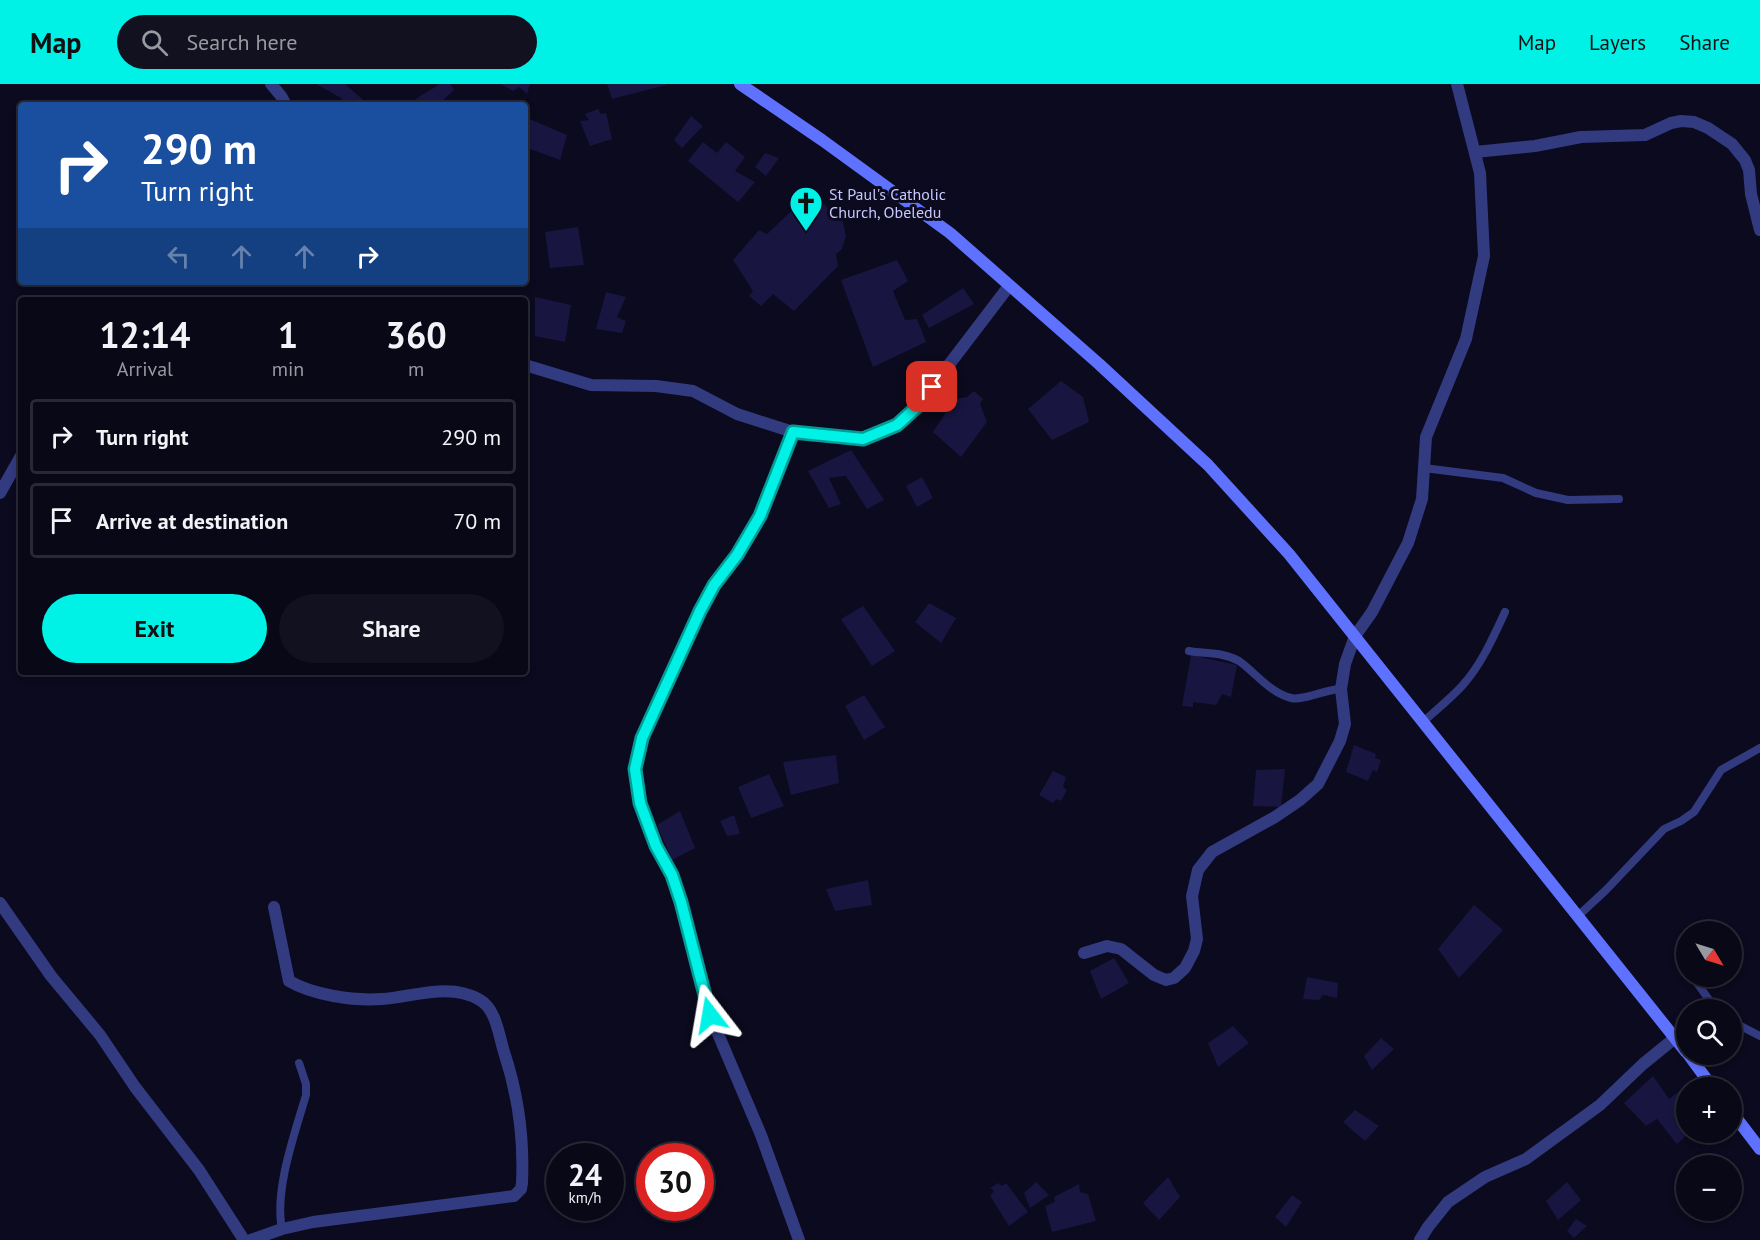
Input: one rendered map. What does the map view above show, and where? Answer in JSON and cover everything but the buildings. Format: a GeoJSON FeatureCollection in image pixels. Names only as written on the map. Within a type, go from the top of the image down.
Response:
{"type":"FeatureCollection","features":[{"type":"Feature","properties":{"kind":"main road"},"geometry":{"type":"LineString","coordinates":[[740,84],[950,233],[1099,364],[1208,465],[1289,554],[1676,1037]]}},
{"type":"Feature","properties":{"kind":"main road"},"geometry":{"type":"LineString","coordinates":[[1742,1126],[1760,1149]]}},
{"type":"Feature","properties":{"kind":"street"},"geometry":{"type":"LineString","coordinates":[[271,84],[284,102]]}},
{"type":"Feature","properties":{"kind":"street"},"geometry":{"type":"LineString","coordinates":[[1084,953],[1107,946],[1121,949],[1154,975],[1166,980],[1174,978],[1185,968],[1194,951],[1197,939],[1192,896],[1198,870],[1212,852],[1275,817],[1300,800],[1318,784],[1330,763],[1345,724],[1341,689],[1345,664],[1355,636],[1372,612],[1408,543],[1422,499],[1426,437],[1466,339],[1484,256],[1480,173],[1457,84]]}},
{"type":"Feature","properties":{"kind":"street"},"geometry":{"type":"LineString","coordinates":[[1475,152],[1535,146],[1581,137],[1645,135],[1671,123],[1681,121],[1694,123],[1708,128],[1732,144],[1745,160],[1749,170],[1751,194],[1760,230]]}},
{"type":"Feature","properties":{"kind":"street"},"geometry":{"type":"LineString","coordinates":[[528,366],[591,385],[656,386],[693,392],[737,414],[793,432],[863,439],[897,425],[920,404],[1009,286]]}},
{"type":"Feature","properties":{"kind":"street"},"geometry":{"type":"LineString","coordinates":[[793,432],[760,516],[737,555],[714,585],[700,611],[642,738],[635,769],[640,803],[656,846],[672,875],[681,902],[710,1015],[761,1135],[799,1240]]}},
{"type":"Feature","properties":{"kind":"street"},"geometry":{"type":"LineString","coordinates":[[0,493],[18,461]]}},
{"type":"Feature","properties":{"kind":"street"},"geometry":{"type":"LineString","coordinates":[[0,903],[51,976],[100,1035],[135,1087],[199,1170],[244,1240]]}},
{"type":"Feature","properties":{"kind":"street"},"geometry":{"type":"LineString","coordinates":[[251,1240],[282,1229],[313,1222],[514,1196],[521,1189],[523,1169],[518,1105],[510,1070],[494,1016],[482,1000],[459,993],[439,991],[378,999],[331,996],[300,988],[289,981],[274,907]]}},
{"type":"Feature","properties":{"kind":"street"},"geometry":{"type":"LineString","coordinates":[[1420,1240],[1448,1202],[1485,1177],[1526,1159],[1600,1105],[1643,1064],[1676,1049]]}},
{"type":"Feature","properties":{"kind":"lane"},"geometry":{"type":"LineString","coordinates":[[1424,468],[1503,478],[1536,493],[1568,500],[1619,499]]}},
{"type":"Feature","properties":{"kind":"lane"},"geometry":{"type":"LineString","coordinates":[[1424,722],[1461,687],[1475,669],[1505,612]]}},
{"type":"Feature","properties":{"kind":"lane"},"geometry":{"type":"LineString","coordinates":[[1189,651],[1203,654],[1215,653],[1237,660],[1276,692],[1294,699],[1329,689],[1341,689]]}},
{"type":"Feature","properties":{"kind":"lane"},"geometry":{"type":"LineString","coordinates":[[1578,916],[1664,829],[1694,812],[1721,770],[1760,748]]}},
{"type":"Feature","properties":{"kind":"lane"},"geometry":{"type":"LineString","coordinates":[[1742,1027],[1760,1036]]}},
{"type":"Feature","properties":{"kind":"lane"},"geometry":{"type":"LineString","coordinates":[[282,1229],[279,1213],[281,1193],[306,1095],[306,1084],[299,1064]]}},
{"type":"Feature","properties":{"kind":"place","name":"St Paul's Catholic Church, Obeledu"},"geometry":{"type":"Point","coordinates":[806,232]}},
{"type":"Feature","properties":{"kind":"route"},"geometry":{"type":"LineString","coordinates":[[710,1015],[681,902],[672,875],[656,846],[640,803],[635,769],[642,738],[700,611],[714,585],[737,555],[760,516],[793,432],[863,439],[897,425],[920,404],[932,387]]}}]}
